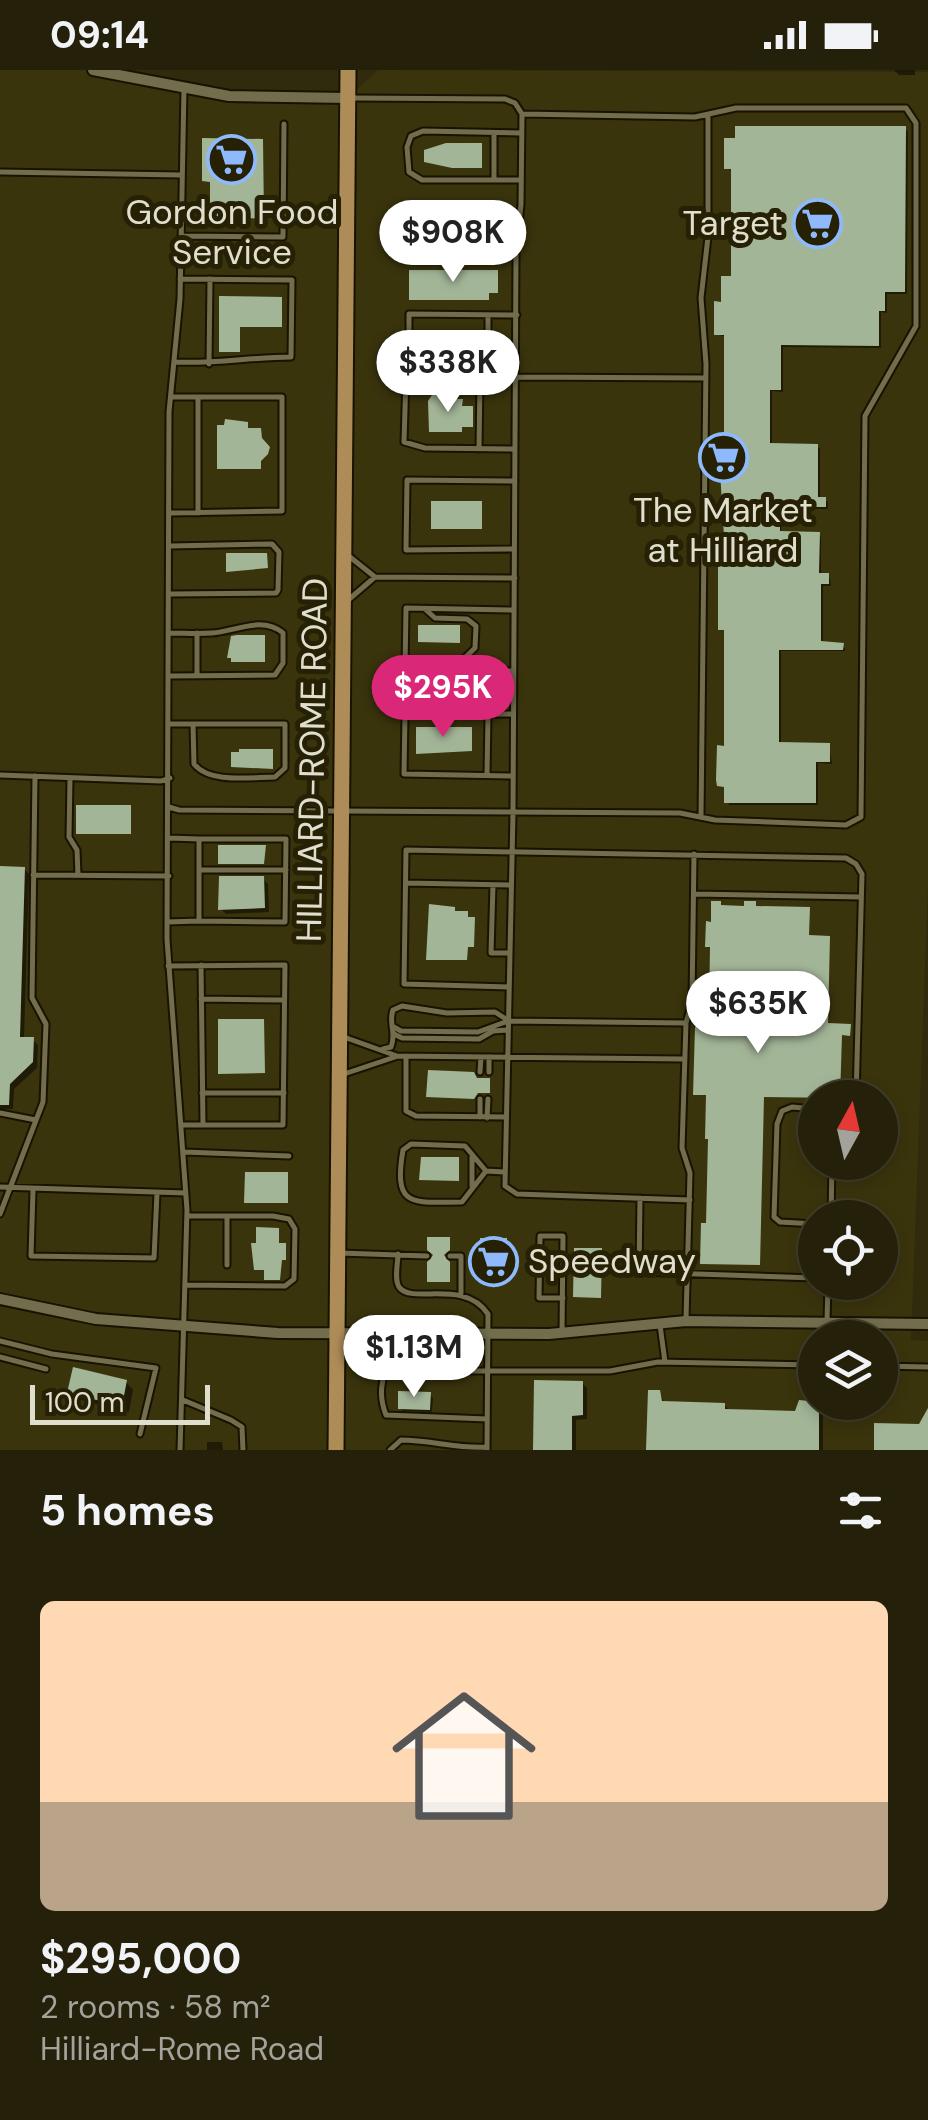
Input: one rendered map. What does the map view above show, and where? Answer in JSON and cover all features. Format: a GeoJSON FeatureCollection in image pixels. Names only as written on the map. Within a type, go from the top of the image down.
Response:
{"type":"FeatureCollection","features":[{"type":"Feature","properties":{"kind":"main road","name":"HILLIARD-ROME ROAD"},"geometry":{"type":"LineString","coordinates":[[336,1450],[348,70]]}},
{"type":"Feature","properties":{"kind":"street"},"geometry":{"type":"LineString","coordinates":[[93,70],[143,75],[228,96],[348,98]]}},
{"type":"Feature","properties":{"kind":"street"},"geometry":{"type":"LineString","coordinates":[[0,1299],[96,1319],[336,1333],[562,1334],[660,1323],[798,1322]]}},
{"type":"Feature","properties":{"kind":"street"},"geometry":{"type":"LineString","coordinates":[[898,1323],[928,1324]]}},
{"type":"Feature","properties":{"kind":"lane"},"geometry":{"type":"LineString","coordinates":[[180,1450],[187,1216],[167,922],[170,397],[180,278],[184,88]]}},
{"type":"Feature","properties":{"kind":"lane"},"geometry":{"type":"LineString","coordinates":[[348,98],[505,98],[515,102],[522,114],[516,254],[512,852],[505,1186],[517,1194],[690,1200]]}},
{"type":"Feature","properties":{"kind":"lane"},"geometry":{"type":"LineString","coordinates":[[169,807],[680,812],[846,825],[861,816],[865,416],[916,326],[916,123],[906,108],[736,108],[708,116],[522,114]]}},
{"type":"Feature","properties":{"kind":"lane"},"geometry":{"type":"LineString","coordinates":[[701,816],[706,378],[701,298],[708,238],[708,116]]}},
{"type":"Feature","properties":{"kind":"lane"},"geometry":{"type":"LineString","coordinates":[[180,236],[283,237],[284,124]]}},
{"type":"Feature","properties":{"kind":"lane"},"geometry":{"type":"LineString","coordinates":[[521,180],[422,180],[409,172],[406,164],[407,147],[416,133],[522,134]]}},
{"type":"Feature","properties":{"kind":"lane"},"geometry":{"type":"LineString","coordinates":[[494,133],[494,180]]}},
{"type":"Feature","properties":{"kind":"lane"},"geometry":{"type":"LineString","coordinates":[[0,172],[182,174]]}},
{"type":"Feature","properties":{"kind":"lane"},"geometry":{"type":"LineString","coordinates":[[420,205],[403,207],[397,214],[403,247],[516,254]]}},
{"type":"Feature","properties":{"kind":"lane"},"geometry":{"type":"LineString","coordinates":[[481,206],[494,208],[499,214],[500,236]]}},
{"type":"Feature","properties":{"kind":"lane"},"geometry":{"type":"LineString","coordinates":[[412,235],[518,237]]}},
{"type":"Feature","properties":{"kind":"lane"},"geometry":{"type":"LineString","coordinates":[[174,362],[209,364],[239,358],[292,357],[292,280],[180,278]]}},
{"type":"Feature","properties":{"kind":"lane"},"geometry":{"type":"LineString","coordinates":[[209,364],[210,279]]}},
{"type":"Feature","properties":{"kind":"lane"},"geometry":{"type":"LineString","coordinates":[[488,315],[488,340],[408,338],[408,314],[488,315],[517,316]]}},
{"type":"Feature","properties":{"kind":"lane"},"geometry":{"type":"LineString","coordinates":[[515,449],[425,448],[404,442],[406,377],[706,378]]}},
{"type":"Feature","properties":{"kind":"lane"},"geometry":{"type":"LineString","coordinates":[[479,449],[480,379]]}},
{"type":"Feature","properties":{"kind":"lane"},"geometry":{"type":"LineString","coordinates":[[170,397],[282,397],[282,511],[170,513]]}},
{"type":"Feature","properties":{"kind":"lane"},"geometry":{"type":"LineString","coordinates":[[198,397],[198,513]]}},
{"type":"Feature","properties":{"kind":"lane"},"geometry":{"type":"LineString","coordinates":[[515,481],[407,480],[406,550],[515,549]]}},
{"type":"Feature","properties":{"kind":"lane"},"geometry":{"type":"LineString","coordinates":[[170,546],[272,544],[278,552],[278,590],[270,594],[170,594]]}},
{"type":"Feature","properties":{"kind":"lane"},"geometry":{"type":"LineString","coordinates":[[344,552],[375,577],[515,578]]}},
{"type":"Feature","properties":{"kind":"lane"},"geometry":{"type":"LineString","coordinates":[[344,604],[375,577]]}},
{"type":"Feature","properties":{"kind":"lane"},"geometry":{"type":"LineString","coordinates":[[514,610],[406,608],[405,669],[514,671]]}},
{"type":"Feature","properties":{"kind":"lane"},"geometry":{"type":"LineString","coordinates":[[424,608],[434,618],[467,618],[476,626],[475,648],[452,670]]}},
{"type":"Feature","properties":{"kind":"lane"},"geometry":{"type":"LineString","coordinates":[[170,633],[218,634],[238,626],[271,626],[283,633],[282,662],[275,674],[170,676]]}},
{"type":"Feature","properties":{"kind":"lane"},"geometry":{"type":"LineString","coordinates":[[197,633],[197,676]]}},
{"type":"Feature","properties":{"kind":"lane"},"geometry":{"type":"LineString","coordinates":[[512,776],[404,774],[405,714],[513,714]]}},
{"type":"Feature","properties":{"kind":"lane"},"geometry":{"type":"LineString","coordinates":[[487,776],[488,715]]}},
{"type":"Feature","properties":{"kind":"lane"},"geometry":{"type":"LineString","coordinates":[[170,724],[193,724],[285,724],[285,768],[275,777],[213,776],[202,772],[194,764],[193,724]]}},
{"type":"Feature","properties":{"kind":"lane"},"geometry":{"type":"LineString","coordinates":[[0,775],[161,781],[170,778]]}},
{"type":"Feature","properties":{"kind":"lane"},"geometry":{"type":"LineString","coordinates":[[0,1214],[44,1102],[46,1024],[32,998],[35,776]]}},
{"type":"Feature","properties":{"kind":"lane"},"geometry":{"type":"LineString","coordinates":[[70,778],[69,836],[77,850],[78,875]]}},
{"type":"Feature","properties":{"kind":"lane"},"geometry":{"type":"LineString","coordinates":[[167,922],[286,922],[286,839],[169,838]]}},
{"type":"Feature","properties":{"kind":"lane"},"geometry":{"type":"LineString","coordinates":[[199,839],[199,921]]}},
{"type":"Feature","properties":{"kind":"lane"},"geometry":{"type":"LineString","coordinates":[[509,987],[404,984],[406,850],[846,858],[862,874],[856,1080]]}},
{"type":"Feature","properties":{"kind":"lane"},"geometry":{"type":"LineString","coordinates":[[686,1322],[690,1174],[682,1148],[686,1024],[692,1002],[694,854]]}},
{"type":"Feature","properties":{"kind":"lane"},"geometry":{"type":"LineString","coordinates":[[199,870],[286,870]]}},
{"type":"Feature","properties":{"kind":"lane"},"geometry":{"type":"LineString","coordinates":[[34,874],[168,876]]}},
{"type":"Feature","properties":{"kind":"lane"},"geometry":{"type":"LineString","coordinates":[[406,883],[511,885]]}},
{"type":"Feature","properties":{"kind":"lane"},"geometry":{"type":"LineString","coordinates":[[493,885],[491,952],[510,953]]}},
{"type":"Feature","properties":{"kind":"lane"},"geometry":{"type":"LineString","coordinates":[[694,894],[861,897]]}},
{"type":"Feature","properties":{"kind":"lane"},"geometry":{"type":"LineString","coordinates":[[201,965],[202,1125]]}},
{"type":"Feature","properties":{"kind":"lane"},"geometry":{"type":"LineString","coordinates":[[168,966],[284,965],[283,1125],[182,1125]]}},
{"type":"Feature","properties":{"kind":"lane"},"geometry":{"type":"LineString","coordinates":[[201,999],[284,1000]]}},
{"type":"Feature","properties":{"kind":"lane"},"geometry":{"type":"LineString","coordinates":[[380,1050],[391,1047],[394,1034],[389,1019],[393,1010],[402,1006],[447,1012],[495,1012],[508,1021]]}},
{"type":"Feature","properties":{"kind":"lane"},"geometry":{"type":"LineString","coordinates":[[392,1026],[401,1030],[478,1032],[508,1021],[686,1024]]}},
{"type":"Feature","properties":{"kind":"lane"},"geometry":{"type":"LineString","coordinates":[[394,1034],[402,1038],[479,1038],[494,1030],[508,1030]]}},
{"type":"Feature","properties":{"kind":"lane"},"geometry":{"type":"LineString","coordinates":[[339,1035],[402,1056],[684,1059]]}},
{"type":"Feature","properties":{"kind":"lane"},"geometry":{"type":"LineString","coordinates":[[402,1056],[406,1111],[416,1116],[506,1117]]}},
{"type":"Feature","properties":{"kind":"lane"},"geometry":{"type":"LineString","coordinates":[[338,1076],[402,1056]]}},
{"type":"Feature","properties":{"kind":"lane"},"geometry":{"type":"LineString","coordinates":[[480,1072],[481,1057]]}},
{"type":"Feature","properties":{"kind":"lane"},"geometry":{"type":"LineString","coordinates":[[489,1057],[489,1072]]}},
{"type":"Feature","properties":{"kind":"lane"},"geometry":{"type":"LineString","coordinates":[[202,1093],[284,1093]]}},
{"type":"Feature","properties":{"kind":"lane"},"geometry":{"type":"LineString","coordinates":[[483,1118],[484,1099]]}},
{"type":"Feature","properties":{"kind":"lane"},"geometry":{"type":"LineString","coordinates":[[798,1108],[782,1111],[777,1124],[774,1217],[780,1222],[798,1223]]}},
{"type":"Feature","properties":{"kind":"lane"},"geometry":{"type":"LineString","coordinates":[[0,1114],[36,1120]]}},
{"type":"Feature","properties":{"kind":"lane"},"geometry":{"type":"LineString","coordinates":[[486,1171],[462,1202],[420,1202],[400,1189],[406,1146],[469,1148],[486,1171],[505,1172]]}},
{"type":"Feature","properties":{"kind":"lane"},"geometry":{"type":"LineString","coordinates":[[184,1152],[288,1156]]}},
{"type":"Feature","properties":{"kind":"lane"},"geometry":{"type":"LineString","coordinates":[[472,1154],[472,1189]]}},
{"type":"Feature","properties":{"kind":"lane"},"geometry":{"type":"LineString","coordinates":[[0,1187],[186,1193]]}},
{"type":"Feature","properties":{"kind":"lane"},"geometry":{"type":"LineString","coordinates":[[33,1190],[31,1256],[154,1258],[157,1192]]}},
{"type":"Feature","properties":{"kind":"lane"},"geometry":{"type":"LineString","coordinates":[[640,1198],[640,1272],[798,1277]]}},
{"type":"Feature","properties":{"kind":"lane"},"geometry":{"type":"LineString","coordinates":[[186,1285],[285,1286],[294,1279],[294,1229],[289,1219],[187,1216]]}},
{"type":"Feature","properties":{"kind":"lane"},"geometry":{"type":"LineString","coordinates":[[227,1265],[228,1216]]}},
{"type":"Feature","properties":{"kind":"lane"},"geometry":{"type":"LineString","coordinates":[[562,1298],[539,1298],[540,1236],[563,1236],[562,1334]]}},
{"type":"Feature","properties":{"kind":"lane"},"geometry":{"type":"LineString","coordinates":[[337,1253],[427,1256]]}},
{"type":"Feature","properties":{"kind":"lane"},"geometry":{"type":"LineString","coordinates":[[390,1450],[401,1440],[485,1449],[488,1419],[488,1314],[483,1306],[461,1293],[409,1293],[400,1289],[398,1254]]}},
{"type":"Feature","properties":{"kind":"lane"},"geometry":{"type":"LineString","coordinates":[[450,1256],[461,1256],[461,1293]]}},
{"type":"Feature","properties":{"kind":"lane"},"geometry":{"type":"LineString","coordinates":[[660,1323],[665,1362]]}},
{"type":"Feature","properties":{"kind":"lane"},"geometry":{"type":"LineString","coordinates":[[0,1340],[52,1354],[156,1368],[140,1434]]}},
{"type":"Feature","properties":{"kind":"lane"},"geometry":{"type":"LineString","coordinates":[[0,1357],[46,1369]]}},
{"type":"Feature","properties":{"kind":"lane"},"geometry":{"type":"LineString","coordinates":[[488,1419],[386,1415],[382,1380],[386,1371],[596,1371],[665,1362],[798,1365]]}},
{"type":"Feature","properties":{"kind":"lane"},"geometry":{"type":"LineString","coordinates":[[898,1366],[928,1367]]}},
{"type":"Feature","properties":{"kind":"lane"},"geometry":{"type":"LineString","coordinates":[[183,1400],[242,1427],[243,1450]]}},
{"type":"Feature","properties":{"kind":"shaded area"},"geometry":{"type":"Polygon","coordinates":[[[0,70],[93,70],[199,92],[348,98],[378,70],[928,72],[928,886],[911,1340],[928,1341],[928,1450],[0,1450],[0,70]]]}},
{"type":"Feature","properties":{"kind":"building"},"geometry":{"type":"Polygon","coordinates":[[[735,126],[906,126],[905,292],[885,292],[885,311],[879,311],[879,346],[781,345],[781,390],[770,390],[770,443],[818,444],[818,497],[826,497],[826,507],[780,507],[780,531],[820,532],[819,573],[829,573],[829,584],[821,584],[821,641],[844,643],[843,650],[779,650],[779,742],[830,743],[830,762],[816,762],[816,803],[724,803],[724,787],[717,786],[716,780],[717,745],[724,746],[724,630],[718,630],[718,536],[724,536],[719,455],[724,455],[724,335],[714,335],[714,301],[721,302],[721,276],[731,276],[731,169],[724,169],[724,138],[735,138],[735,126]]]}},
{"type":"Feature","properties":{"kind":"building","name":"Gordon Food Service"},"geometry":{"type":"Polygon","coordinates":[[[202,138],[263,139],[264,219],[210,216],[210,182],[202,181],[202,138]]]}},
{"type":"Feature","properties":{"kind":"building"},"geometry":{"type":"Polygon","coordinates":[[[446,143],[482,143],[482,168],[452,168],[424,162],[424,150],[446,143]]]}},
{"type":"Feature","properties":{"kind":"building"},"geometry":{"type":"Polygon","coordinates":[[[424,201],[478,201],[475,207],[481,212],[481,219],[420,218],[420,211],[426,207],[424,201]]]}},
{"type":"Feature","properties":{"kind":"building"},"geometry":{"type":"Polygon","coordinates":[[[409,270],[498,270],[498,293],[489,293],[489,300],[409,300],[409,270]]]}},
{"type":"Feature","properties":{"kind":"building"},"geometry":{"type":"Polygon","coordinates":[[[219,296],[282,297],[282,327],[240,327],[240,352],[219,352],[219,296]]]}},
{"type":"Feature","properties":{"kind":"building"},"geometry":{"type":"Polygon","coordinates":[[[434,392],[440,392],[445,399],[463,399],[462,406],[473,406],[473,427],[462,427],[462,432],[429,432],[428,401],[434,392]]]}},
{"type":"Feature","properties":{"kind":"building"},"geometry":{"type":"Polygon","coordinates":[[[225,419],[248,422],[248,428],[261,428],[262,438],[270,447],[261,461],[261,469],[217,469],[217,425],[224,425],[225,419]]]}},
{"type":"Feature","properties":{"kind":"building"},"geometry":{"type":"Polygon","coordinates":[[[431,501],[482,501],[482,529],[431,529],[431,501]]]}},
{"type":"Feature","properties":{"kind":"building"},"geometry":{"type":"Polygon","coordinates":[[[226,553],[267,553],[268,568],[226,572],[226,553]]]}},
{"type":"Feature","properties":{"kind":"building"},"geometry":{"type":"Polygon","coordinates":[[[418,625],[460,625],[460,643],[418,642],[418,625]]]}},
{"type":"Feature","properties":{"kind":"building"},"geometry":{"type":"Polygon","coordinates":[[[265,635],[265,662],[231,662],[227,658],[231,636],[265,635]]]}},
{"type":"Feature","properties":{"kind":"building"},"geometry":{"type":"Polygon","coordinates":[[[416,727],[472,727],[472,751],[416,754],[416,727]]]}},
{"type":"Feature","properties":{"kind":"building"},"geometry":{"type":"Polygon","coordinates":[[[273,749],[273,769],[231,767],[231,752],[273,749]]]}},
{"type":"Feature","properties":{"kind":"building"},"geometry":{"type":"Polygon","coordinates":[[[76,805],[131,805],[131,834],[76,834],[76,805]]]}},
{"type":"Feature","properties":{"kind":"building"},"geometry":{"type":"Polygon","coordinates":[[[218,845],[266,845],[264,864],[218,864],[218,845]]]}},
{"type":"Feature","properties":{"kind":"building"},"geometry":{"type":"Polygon","coordinates":[[[0,866],[25,867],[20,1037],[34,1037],[33,1062],[10,1084],[9,1105],[0,1105],[0,866]]]}},
{"type":"Feature","properties":{"kind":"building"},"geometry":{"type":"Polygon","coordinates":[[[219,876],[264,876],[265,908],[218,910],[219,876]]]}},
{"type":"Feature","properties":{"kind":"building"},"geometry":{"type":"Polygon","coordinates":[[[711,901],[721,901],[721,905],[744,906],[744,901],[756,901],[756,906],[810,907],[809,935],[830,936],[828,1023],[851,1024],[850,1036],[842,1035],[841,1080],[798,1080],[798,1097],[764,1097],[760,1265],[700,1264],[701,1223],[706,1223],[708,1139],[706,1095],[693,1095],[695,1027],[701,1027],[701,1008],[709,1008],[710,947],[705,947],[706,921],[711,922],[711,901]]]}},
{"type":"Feature","properties":{"kind":"building"},"geometry":{"type":"Polygon","coordinates":[[[429,904],[455,907],[455,911],[468,911],[468,917],[475,917],[474,947],[468,947],[467,960],[426,960],[429,904]]]}},
{"type":"Feature","properties":{"kind":"building"},"geometry":{"type":"Polygon","coordinates":[[[218,1019],[264,1019],[265,1073],[218,1074],[218,1019]]]}},
{"type":"Feature","properties":{"kind":"building"},"geometry":{"type":"Polygon","coordinates":[[[428,1070],[474,1072],[477,1078],[490,1078],[490,1093],[478,1093],[474,1099],[426,1097],[428,1070]]]}},
{"type":"Feature","properties":{"kind":"building"},"geometry":{"type":"Polygon","coordinates":[[[421,1157],[459,1157],[459,1181],[419,1180],[421,1157]]]}},
{"type":"Feature","properties":{"kind":"building"},"geometry":{"type":"Polygon","coordinates":[[[245,1172],[288,1172],[288,1203],[244,1203],[245,1172]]]}},
{"type":"Feature","properties":{"kind":"building"},"geometry":{"type":"Polygon","coordinates":[[[256,1227],[279,1228],[279,1243],[286,1243],[280,1280],[264,1280],[264,1270],[254,1270],[251,1243],[256,1243],[256,1227]]]}},
{"type":"Feature","properties":{"kind":"building","name":"Speedway"},"geometry":{"type":"Polygon","coordinates":[[[427,1237],[450,1237],[450,1250],[444,1255],[450,1262],[450,1282],[427,1282],[427,1262],[433,1255],[427,1250],[427,1237]]]}},
{"type":"Feature","properties":{"kind":"building","name":"Speedway"},"geometry":{"type":"Polygon","coordinates":[[[480,1238],[507,1238],[507,1282],[480,1282],[480,1238]]]}},
{"type":"Feature","properties":{"kind":"building"},"geometry":{"type":"Polygon","coordinates":[[[574,1248],[602,1248],[601,1298],[573,1297],[574,1248]]]}},
{"type":"Feature","properties":{"kind":"building"},"geometry":{"type":"Polygon","coordinates":[[[73,1367],[127,1380],[122,1406],[67,1393],[73,1367]]]}},
{"type":"Feature","properties":{"kind":"building"},"geometry":{"type":"Polygon","coordinates":[[[534,1380],[583,1381],[583,1415],[572,1416],[572,1450],[533,1450],[534,1380]]]}},
{"type":"Feature","properties":{"kind":"building"},"geometry":{"type":"Polygon","coordinates":[[[648,1390],[660,1390],[662,1401],[725,1403],[725,1409],[795,1411],[798,1403],[798,1420],[819,1420],[819,1450],[646,1450],[648,1390]]]}},
{"type":"Feature","properties":{"kind":"building"},"geometry":{"type":"Polygon","coordinates":[[[398,1391],[431,1392],[430,1410],[398,1409],[398,1391]]]}},
{"type":"Feature","properties":{"kind":"building"},"geometry":{"type":"Polygon","coordinates":[[[928,1408],[928,1450],[874,1450],[874,1423],[919,1424],[928,1408]]]}},
{"type":"Feature","properties":{"kind":"place","name":"Gordon Food Service"},"geometry":{"type":"Point","coordinates":[232,160]}},
{"type":"Feature","properties":{"kind":"place","name":"Target"},"geometry":{"type":"Point","coordinates":[818,223]}},
{"type":"Feature","properties":{"kind":"place","name":"The Market at Hilliard"},"geometry":{"type":"Point","coordinates":[723,458]}},
{"type":"Feature","properties":{"kind":"place","name":"Speedway"},"geometry":{"type":"Point","coordinates":[493,1261]}}]}
